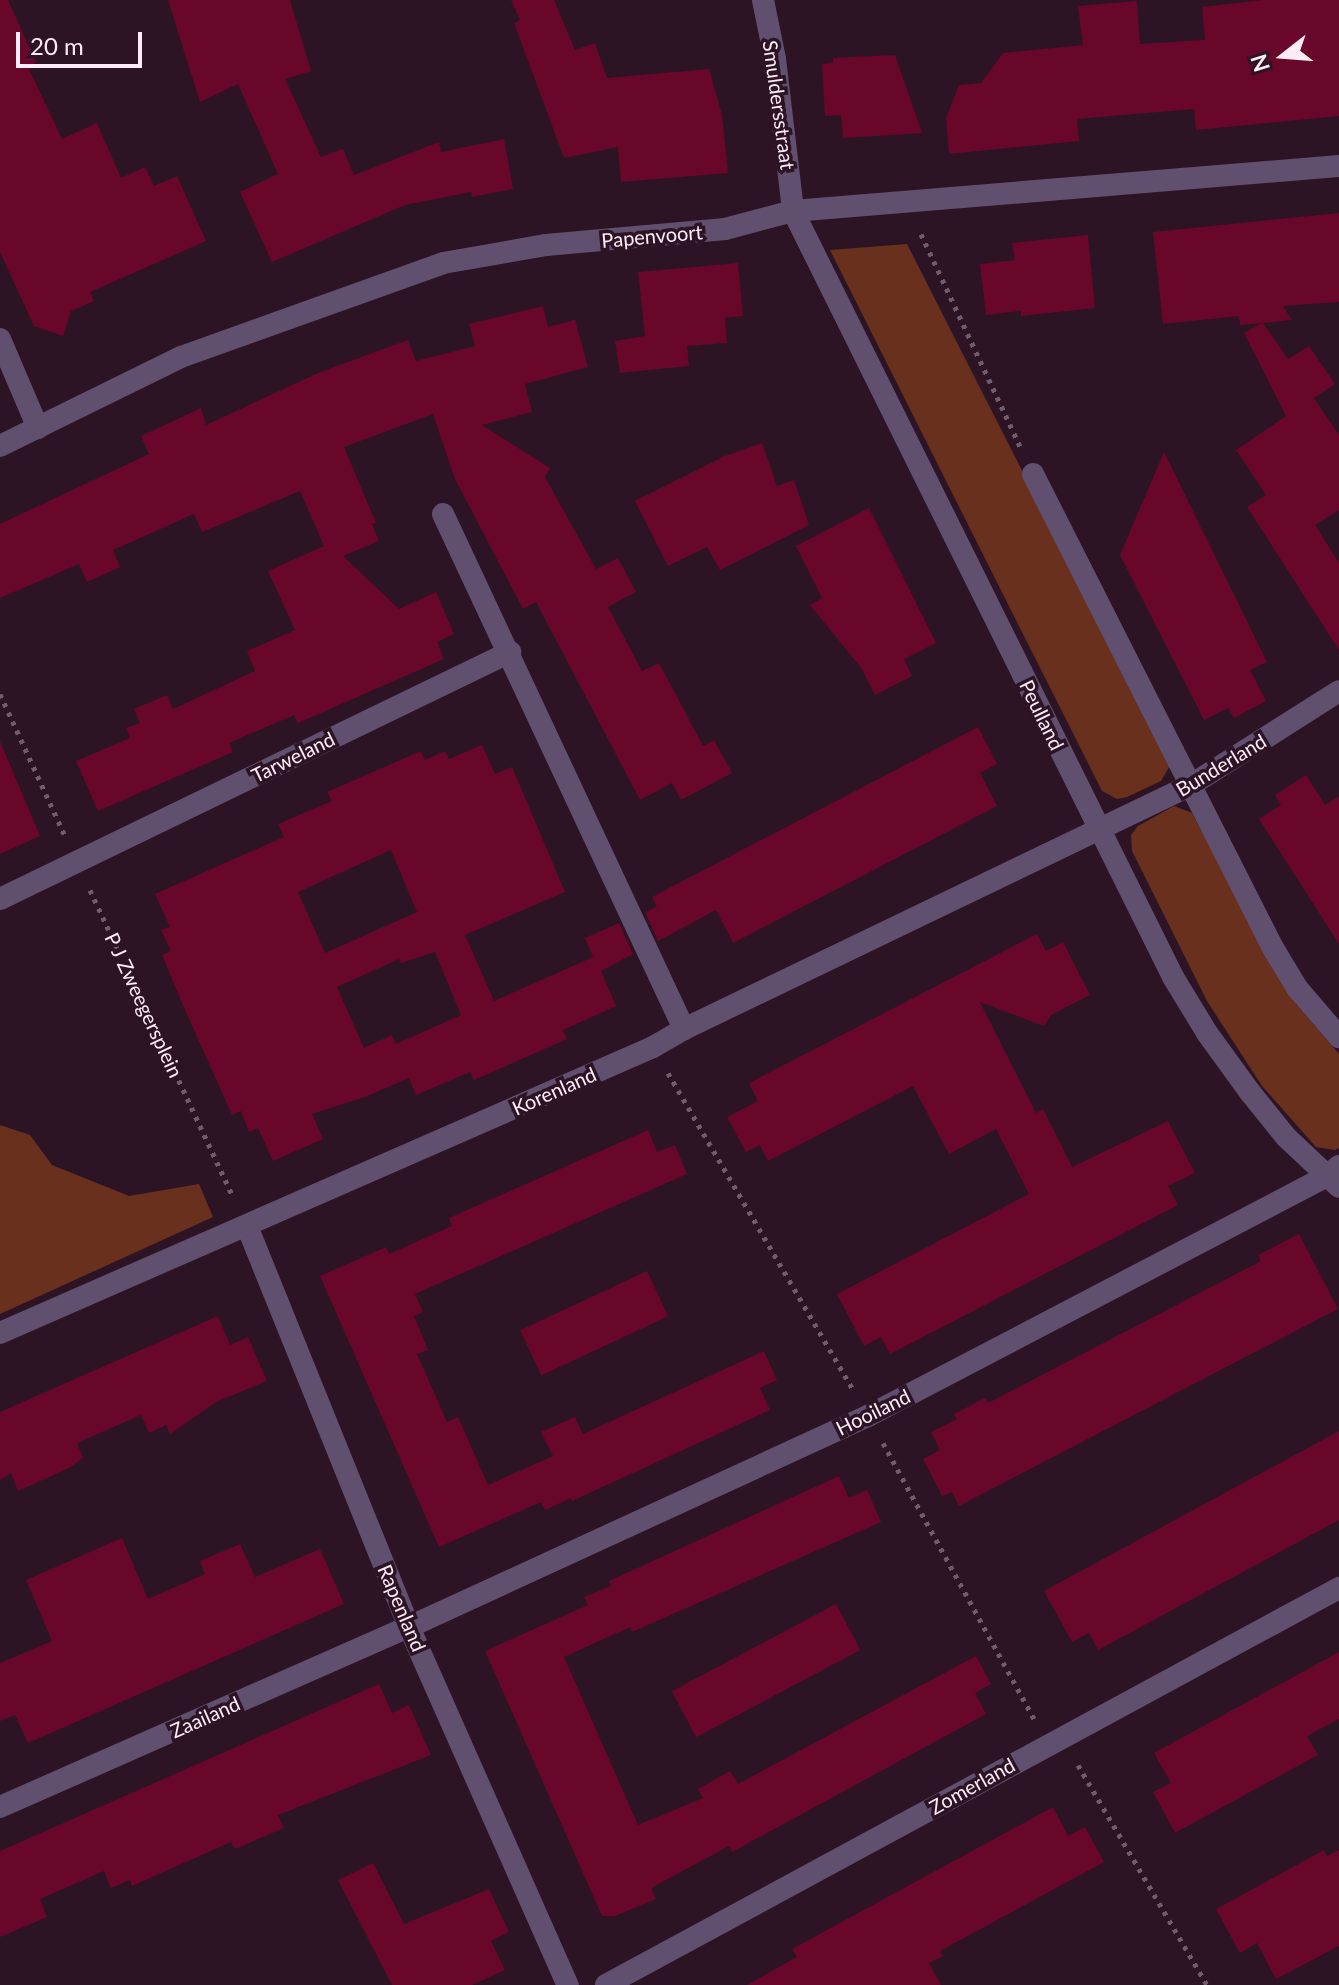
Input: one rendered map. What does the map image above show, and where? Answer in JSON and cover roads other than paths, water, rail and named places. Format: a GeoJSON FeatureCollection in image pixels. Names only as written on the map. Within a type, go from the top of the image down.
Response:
{"type":"FeatureCollection","features":[{"type":"Feature","properties":{"kind":"street","name":"Smuldersstraat"},"geometry":{"type":"LineString","coordinates":[[763,0],[775,59],[793,211]]}},
{"type":"Feature","properties":{"kind":"street","name":"Papenvoort"},"geometry":{"type":"LineString","coordinates":[[0,446],[181,357],[443,263],[546,245],[725,229],[793,211],[1339,166]]}},
{"type":"Feature","properties":{"kind":"street","name":"Peulland"},"geometry":{"type":"LineString","coordinates":[[793,211],[1173,977],[1207,1033],[1286,1137],[1335,1176]]}},
{"type":"Feature","properties":{"kind":"street"},"geometry":{"type":"LineString","coordinates":[[0,339],[38,428]]}},
{"type":"Feature","properties":{"kind":"street"},"geometry":{"type":"LineString","coordinates":[[1033,474],[1273,948],[1297,988],[1339,1037]]}},
{"type":"Feature","properties":{"kind":"street"},"geometry":{"type":"LineString","coordinates":[[443,514],[684,1029]]}},
{"type":"Feature","properties":{"kind":"street","name":"Tarweland"},"geometry":{"type":"LineString","coordinates":[[0,899],[510,652]]}},
{"type":"Feature","properties":{"kind":"street","name":"Bunderland"},"geometry":{"type":"LineString","coordinates":[[1099,831],[1191,785],[1339,691]]}},
{"type":"Feature","properties":{"kind":"street","name":"Korenland"},"geometry":{"type":"LineString","coordinates":[[0,1333],[653,1047],[684,1029],[1099,831]]}},
{"type":"Feature","properties":{"kind":"street","name":"Hooiland"},"geometry":{"type":"LineString","coordinates":[[409,1627],[868,1416],[1335,1176]]}},
{"type":"Feature","properties":{"kind":"street","name":"Rapenland"},"geometry":{"type":"LineString","coordinates":[[247,1226],[409,1627],[568,1985]]}},
{"type":"Feature","properties":{"kind":"street","name":"Zomerland"},"geometry":{"type":"LineString","coordinates":[[606,1985],[1339,1588]]}},
{"type":"Feature","properties":{"kind":"street","name":"Zaailand"},"geometry":{"type":"LineString","coordinates":[[0,1807],[409,1627]]}}]}
